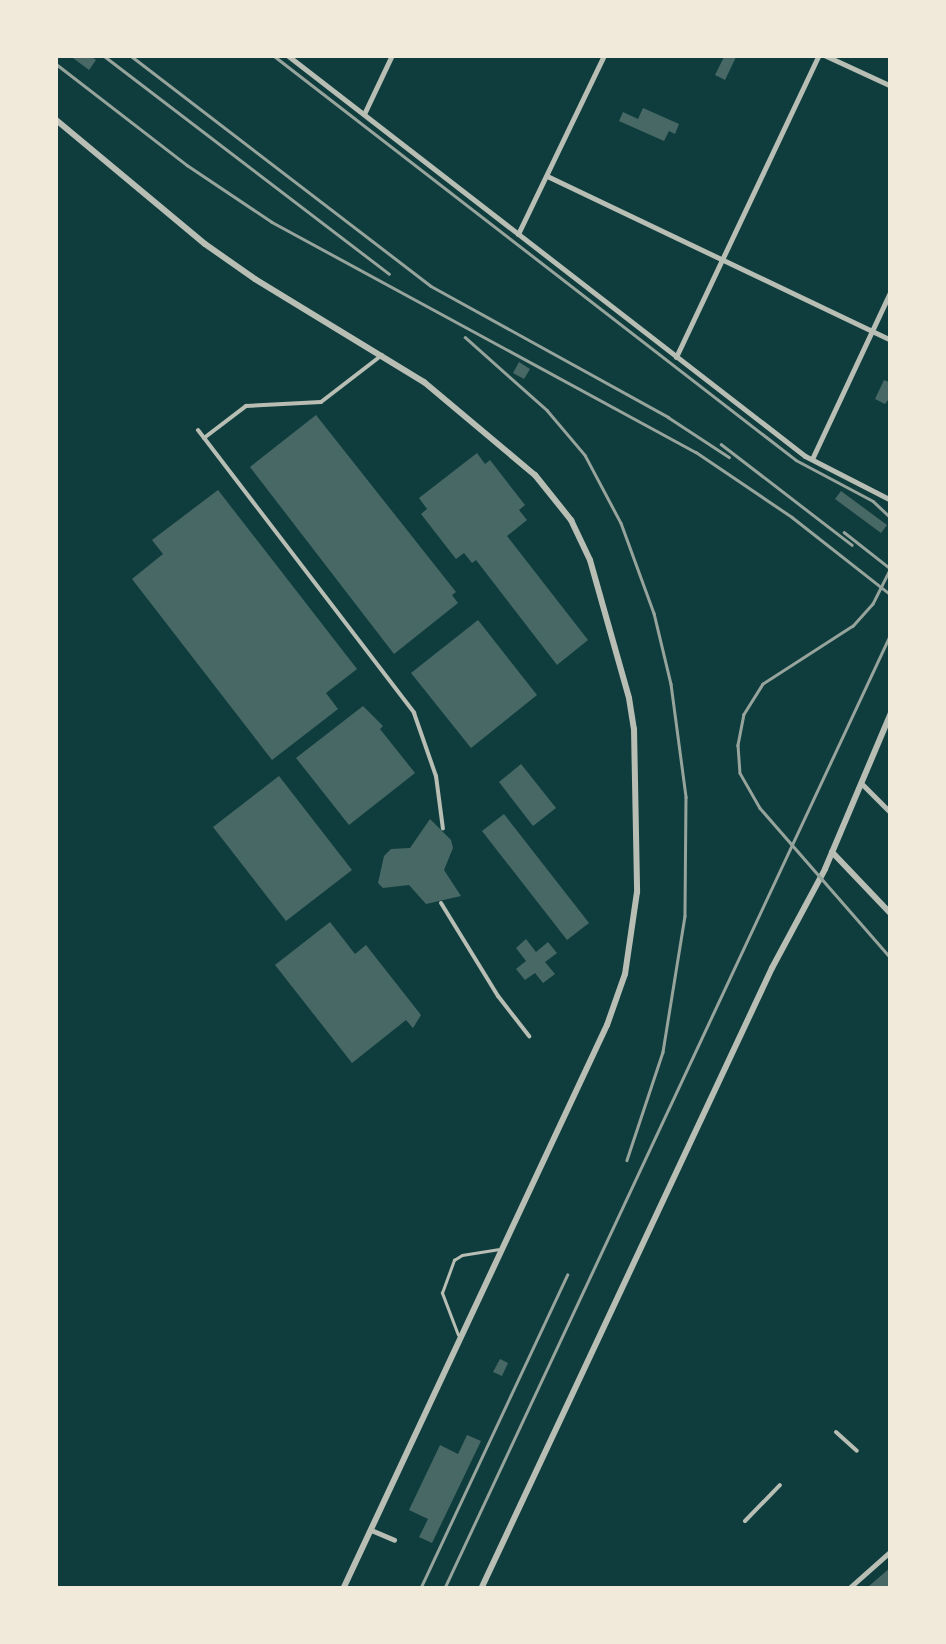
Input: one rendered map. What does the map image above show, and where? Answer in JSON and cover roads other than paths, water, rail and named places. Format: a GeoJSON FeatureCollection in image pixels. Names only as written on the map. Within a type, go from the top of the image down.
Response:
{"type":"FeatureCollection","features":[{"type":"Feature","properties":{"kind":"street"},"geometry":{"type":"LineString","coordinates":[[287,55],[811,460],[891,500]]}},
{"type":"Feature","properties":{"kind":"street"},"geometry":{"type":"LineString","coordinates":[[364,114],[392,55]]}},
{"type":"Feature","properties":{"kind":"street"},"geometry":{"type":"LineString","coordinates":[[518,234],[604,55]]}},
{"type":"Feature","properties":{"kind":"street"},"geometry":{"type":"LineString","coordinates":[[676,357],[821,55],[891,86]]}},
{"type":"Feature","properties":{"kind":"street"},"geometry":{"type":"LineString","coordinates":[[55,119],[237,267],[382,356],[456,408],[535,475],[564,510],[601,592],[632,712],[637,892],[625,974],[608,1025],[343,1589]]}},
{"type":"Feature","properties":{"kind":"street"},"geometry":{"type":"LineString","coordinates":[[548,176],[891,340]]}},
{"type":"Feature","properties":{"kind":"street"},"geometry":{"type":"LineString","coordinates":[[811,460],[891,290]]}},
{"type":"Feature","properties":{"kind":"street"},"geometry":{"type":"LineString","coordinates":[[204,438],[246,406],[321,402],[382,356]]}},
{"type":"Feature","properties":{"kind":"street"},"geometry":{"type":"LineString","coordinates":[[198,430],[414,713],[436,776],[443,829]]}},
{"type":"Feature","properties":{"kind":"street"},"geometry":{"type":"LineString","coordinates":[[481,1589],[772,968],[832,852],[890,718]]}},
{"type":"Feature","properties":{"kind":"street"},"geometry":{"type":"LineString","coordinates":[[860,781],[891,812]]}},
{"type":"Feature","properties":{"kind":"street"},"geometry":{"type":"LineString","coordinates":[[832,852],[891,914]]}},
{"type":"Feature","properties":{"kind":"street"},"geometry":{"type":"LineString","coordinates":[[441,903],[529,1036]]}},
{"type":"Feature","properties":{"kind":"street"},"geometry":{"type":"LineString","coordinates":[[836,1432],[857,1452]]}},
{"type":"Feature","properties":{"kind":"street"},"geometry":{"type":"LineString","coordinates":[[745,1521],[780,1485]]}},
{"type":"Feature","properties":{"kind":"street"},"geometry":{"type":"LineString","coordinates":[[371,1530],[394,1540]]}},
{"type":"Feature","properties":{"kind":"street"},"geometry":{"type":"LineString","coordinates":[[848,1589],[891,1552]]}},
{"type":"Feature","properties":{"kind":"lane"},"geometry":{"type":"LineString","coordinates":[[460,1342],[442,1293],[448,1273],[458,1256],[486,1254],[504,1246]]}},
{"type":"Feature","properties":{"kind":"tram line"},"geometry":{"type":"LineString","coordinates":[[273,55],[796,460],[873,501],[891,518]]}},
{"type":"Feature","properties":{"kind":"tram line"},"geometry":{"type":"LineString","coordinates":[[891,568],[873,604],[853,626],[763,684],[744,714],[738,745],[740,773],[760,808],[891,958]]}},
{"type":"Feature","properties":{"kind":"tram line"},"geometry":{"type":"LineString","coordinates":[[420,1589],[567,1275]]}},
{"type":"Feature","properties":{"kind":"railway"},"geometry":{"type":"LineString","coordinates":[[103,55],[389,274]]}},
{"type":"Feature","properties":{"kind":"railway"},"geometry":{"type":"LineString","coordinates":[[130,55],[431,286],[668,417],[729,457]]}},
{"type":"Feature","properties":{"kind":"railway"},"geometry":{"type":"LineString","coordinates":[[55,63],[187,165],[272,222],[696,452],[792,517],[891,595]]}},
{"type":"Feature","properties":{"kind":"railway"},"geometry":{"type":"LineString","coordinates":[[465,337],[547,410],[585,455],[621,523],[654,613],[671,684],[686,797],[685,916],[663,1052],[627,1160]]}},
{"type":"Feature","properties":{"kind":"railway"},"geometry":{"type":"LineString","coordinates":[[721,444],[852,545]]}},
{"type":"Feature","properties":{"kind":"railway"},"geometry":{"type":"LineString","coordinates":[[844,532],[891,569]]}},
{"type":"Feature","properties":{"kind":"railway"},"geometry":{"type":"LineString","coordinates":[[444,1589],[891,633]]}}]}
